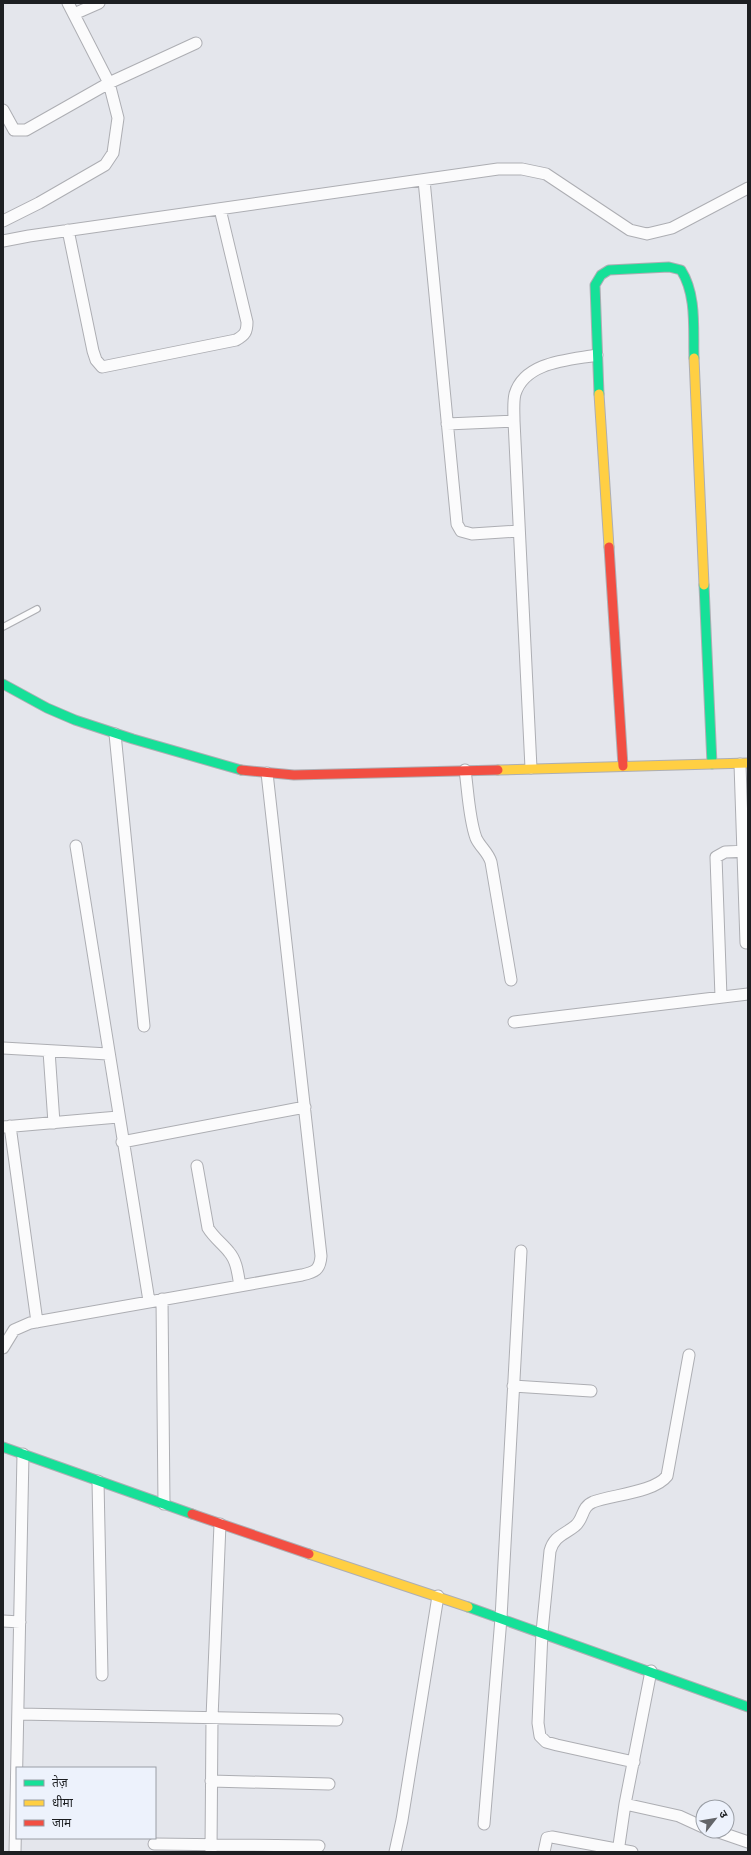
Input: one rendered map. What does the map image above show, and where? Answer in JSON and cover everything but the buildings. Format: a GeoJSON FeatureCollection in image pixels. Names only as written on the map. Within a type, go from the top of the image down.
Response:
{"type":"FeatureCollection","features":[{"type":"Feature","properties":{"kind":"main road"},"geometry":{"type":"LineString","coordinates":[[623,766],[595,286],[601,275],[609,270],[622,268],[668,267],[681,270],[688,281],[691,293],[712,764]]}},
{"type":"Feature","properties":{"kind":"main road"},"geometry":{"type":"LineString","coordinates":[[6,686],[47,708],[115,734],[234,769],[267,773],[294,775],[531,768],[744,764]]}},
{"type":"Feature","properties":{"kind":"main road"},"geometry":{"type":"LineString","coordinates":[[3,1447],[220,1524],[542,1632],[748,1707]]}},
{"type":"Feature","properties":{"kind":"street"},"geometry":{"type":"LineString","coordinates":[[3,221],[39,203],[105,165],[113,153],[118,118],[108,83],[68,3]]}},
{"type":"Feature","properties":{"kind":"street"},"geometry":{"type":"LineString","coordinates":[[74,14],[99,3]]}},
{"type":"Feature","properties":{"kind":"street"},"geometry":{"type":"LineString","coordinates":[[3,110],[14,130],[26,130],[108,83],[196,43]]}},
{"type":"Feature","properties":{"kind":"street"},"geometry":{"type":"LineString","coordinates":[[3,241],[68,230],[498,169],[522,169],[546,174],[630,230],[647,234],[672,228],[748,188]]}},
{"type":"Feature","properties":{"kind":"street"},"geometry":{"type":"LineString","coordinates":[[424,180],[457,524],[462,531],[472,534],[520,531]]}},
{"type":"Feature","properties":{"kind":"street"},"geometry":{"type":"LineString","coordinates":[[68,230],[93,351],[96,360],[102,366],[236,340],[243,336],[247,331],[247,322],[220,209]]}},
{"type":"Feature","properties":{"kind":"street"},"geometry":{"type":"LineString","coordinates":[[531,768],[514,421],[515,393],[523,380],[532,372],[548,364],[598,355]]}},
{"type":"Feature","properties":{"kind":"street"},"geometry":{"type":"LineString","coordinates":[[448,424],[514,421]]}},
{"type":"Feature","properties":{"kind":"street"},"geometry":{"type":"LineString","coordinates":[[115,734],[144,1026]]}},
{"type":"Feature","properties":{"kind":"street"},"geometry":{"type":"LineString","coordinates":[[744,764],[747,913],[746,943]]}},
{"type":"Feature","properties":{"kind":"street"},"geometry":{"type":"LineString","coordinates":[[465,770],[475,833],[479,844],[489,856],[491,862],[511,980]]}},
{"type":"Feature","properties":{"kind":"street"},"geometry":{"type":"LineString","coordinates":[[3,1348],[14,1330],[37,1322],[149,1301],[302,1276],[315,1272],[320,1266],[321,1256],[305,1107],[267,773]]}},
{"type":"Feature","properties":{"kind":"street"},"geometry":{"type":"LineString","coordinates":[[76,846],[122,1142],[149,1301]]}},
{"type":"Feature","properties":{"kind":"street"},"geometry":{"type":"LineString","coordinates":[[721,997],[716,857],[725,852],[745,851]]}},
{"type":"Feature","properties":{"kind":"street"},"geometry":{"type":"LineString","coordinates":[[514,1022],[748,994]]}},
{"type":"Feature","properties":{"kind":"street"},"geometry":{"type":"LineString","coordinates":[[3,1048],[108,1054]]}},
{"type":"Feature","properties":{"kind":"street"},"geometry":{"type":"LineString","coordinates":[[49,1051],[54,1123]]}},
{"type":"Feature","properties":{"kind":"street"},"geometry":{"type":"LineString","coordinates":[[122,1142],[305,1107]]}},
{"type":"Feature","properties":{"kind":"street"},"geometry":{"type":"LineString","coordinates":[[37,1322],[7,1127],[118,1117]]}},
{"type":"Feature","properties":{"kind":"street"},"geometry":{"type":"LineString","coordinates":[[197,1166],[208,1228],[212,1236],[230,1253],[235,1262],[240,1286]]}},
{"type":"Feature","properties":{"kind":"street"},"geometry":{"type":"LineString","coordinates":[[484,1824],[501,1618],[521,1251]]}},
{"type":"Feature","properties":{"kind":"street"},"geometry":{"type":"LineString","coordinates":[[162,1299],[164,1504]]}},
{"type":"Feature","properties":{"kind":"street"},"geometry":{"type":"LineString","coordinates":[[634,1762],[556,1746],[546,1742],[540,1736],[538,1723],[542,1632],[550,1551],[552,1543],[557,1537],[578,1524],[582,1512],[592,1503],[658,1484],[667,1476],[689,1355]]}},
{"type":"Feature","properties":{"kind":"street"},"geometry":{"type":"LineString","coordinates":[[513,1386],[591,1391]]}},
{"type":"Feature","properties":{"kind":"street"},"geometry":{"type":"LineString","coordinates":[[17,1767],[23,1454]]}},
{"type":"Feature","properties":{"kind":"street"},"geometry":{"type":"LineString","coordinates":[[98,1481],[102,1675]]}},
{"type":"Feature","properties":{"kind":"street"},"geometry":{"type":"LineString","coordinates":[[211,1848],[212,1718],[220,1524]]}},
{"type":"Feature","properties":{"kind":"street"},"geometry":{"type":"LineString","coordinates":[[395,1852],[403,1812],[438,1596]]}},
{"type":"Feature","properties":{"kind":"street"},"geometry":{"type":"LineString","coordinates":[[3,1621],[20,1622]]}},
{"type":"Feature","properties":{"kind":"street"},"geometry":{"type":"LineString","coordinates":[[618,1850],[625,1804],[652,1671]]}},
{"type":"Feature","properties":{"kind":"street"},"geometry":{"type":"LineString","coordinates":[[18,1714],[337,1720]]}},
{"type":"Feature","properties":{"kind":"street"},"geometry":{"type":"LineString","coordinates":[[211,1781],[329,1784]]}},
{"type":"Feature","properties":{"kind":"street"},"geometry":{"type":"LineString","coordinates":[[625,1804],[679,1816],[695,1823]]}},
{"type":"Feature","properties":{"kind":"street"},"geometry":{"type":"LineString","coordinates":[[15,1852],[16,1806]]}},
{"type":"Feature","properties":{"kind":"street"},"geometry":{"type":"LineString","coordinates":[[544,1852],[547,1838],[552,1837],[632,1852]]}},
{"type":"Feature","properties":{"kind":"street"},"geometry":{"type":"LineString","coordinates":[[735,1838],[748,1842]]}},
{"type":"Feature","properties":{"kind":"street"},"geometry":{"type":"LineString","coordinates":[[154,1844],[211,1848],[319,1846]]}},
{"type":"Feature","properties":{"kind":"lane"},"geometry":{"type":"LineString","coordinates":[[3,627],[37,609]]}},
{"type":"Feature","properties":{"kind":"traffic: fast"},"geometry":{"type":"LineString","coordinates":[[599,394],[595,285],[601,275],[609,270],[669,267],[681,270],[690,290],[692,301],[694,358]]}},
{"type":"Feature","properties":{"kind":"traffic: fast"},"geometry":{"type":"LineString","coordinates":[[704,585],[712,764]]}},
{"type":"Feature","properties":{"kind":"traffic: fast"},"geometry":{"type":"LineString","coordinates":[[3,684],[47,708],[75,720],[133,739],[241,770]]}},
{"type":"Feature","properties":{"kind":"traffic: fast"},"geometry":{"type":"LineString","coordinates":[[3,1447],[192,1514]]}},
{"type":"Feature","properties":{"kind":"traffic: fast"},"geometry":{"type":"LineString","coordinates":[[468,1607],[748,1707]]}},
{"type":"Feature","properties":{"kind":"traffic: slow"},"geometry":{"type":"LineString","coordinates":[[694,358],[704,585]]}},
{"type":"Feature","properties":{"kind":"traffic: slow"},"geometry":{"type":"LineString","coordinates":[[599,394],[609,547]]}},
{"type":"Feature","properties":{"kind":"traffic: slow"},"geometry":{"type":"LineString","coordinates":[[498,770],[748,763]]}},
{"type":"Feature","properties":{"kind":"traffic: slow"},"geometry":{"type":"LineString","coordinates":[[309,1554],[468,1607]]}},
{"type":"Feature","properties":{"kind":"traffic: jam"},"geometry":{"type":"LineString","coordinates":[[609,547],[623,766]]}},
{"type":"Feature","properties":{"kind":"traffic: jam"},"geometry":{"type":"LineString","coordinates":[[241,770],[294,775],[498,770]]}},
{"type":"Feature","properties":{"kind":"traffic: jam"},"geometry":{"type":"LineString","coordinates":[[192,1514],[309,1554]]}}]}
